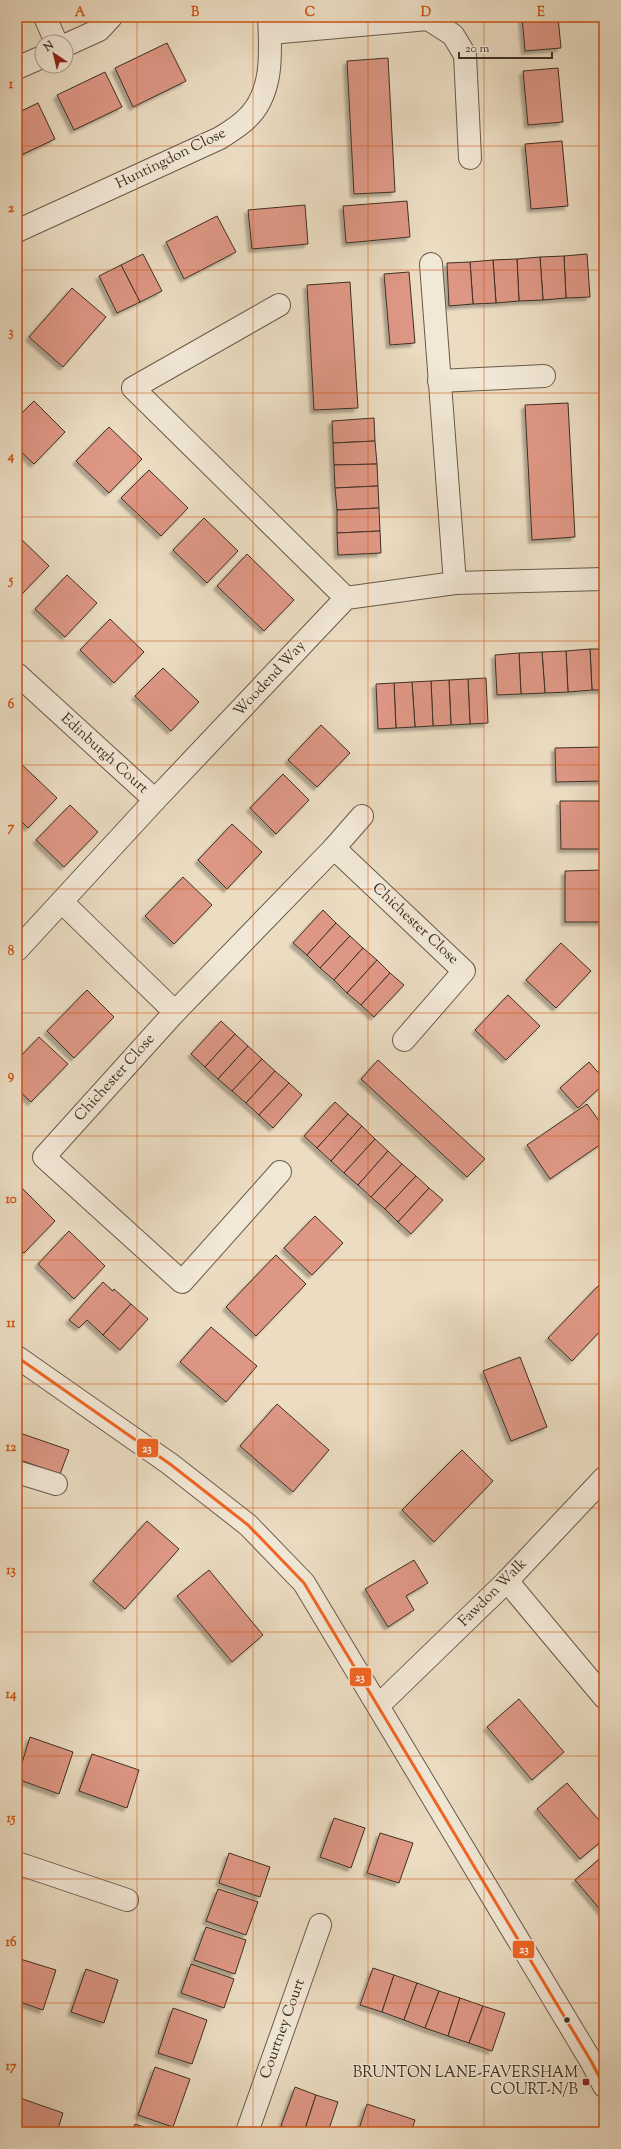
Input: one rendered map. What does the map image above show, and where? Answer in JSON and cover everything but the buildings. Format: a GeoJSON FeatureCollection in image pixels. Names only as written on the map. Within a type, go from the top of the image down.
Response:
{"type":"FeatureCollection","features":[{"type":"Feature","properties":{"kind":"street"},"geometry":{"type":"LineString","coordinates":[[45,17],[52,34]]}},
{"type":"Feature","properties":{"kind":"street"},"geometry":{"type":"LineString","coordinates":[[74,41],[99,30],[111,17]]}},
{"type":"Feature","properties":{"kind":"street"},"geometry":{"type":"LineString","coordinates":[[269,25],[428,18],[453,35],[466,55],[470,158]]}},
{"type":"Feature","properties":{"kind":"street","name":"Huntingdon Close"},"geometry":{"type":"LineString","coordinates":[[17,231],[220,138],[244,122],[263,97],[270,67],[269,25]]}},
{"type":"Feature","properties":{"kind":"street"},"geometry":{"type":"LineString","coordinates":[[17,68],[34,61]]}},
{"type":"Feature","properties":{"kind":"street"},"geometry":{"type":"LineString","coordinates":[[431,264],[455,583]]}},
{"type":"Feature","properties":{"kind":"street"},"geometry":{"type":"LineString","coordinates":[[279,305],[132,388],[346,598],[455,583],[604,579]]}},
{"type":"Feature","properties":{"kind":"street"},"geometry":{"type":"LineString","coordinates":[[439,381],[544,376]]}},
{"type":"Feature","properties":{"kind":"street","name":"Woodend Way"},"geometry":{"type":"LineString","coordinates":[[17,950],[155,800],[346,598]]}},
{"type":"Feature","properties":{"kind":"street","name":"Edinburgh Court"},"geometry":{"type":"LineString","coordinates":[[17,674],[155,800]]}},
{"type":"Feature","properties":{"kind":"street","name":"Chichester Close"},"geometry":{"type":"LineString","coordinates":[[280,1172],[182,1282],[44,1157],[175,1012],[334,848],[362,816]]}},
{"type":"Feature","properties":{"kind":"street","name":"Chichester Close"},"geometry":{"type":"LineString","coordinates":[[334,848],[464,971],[404,1040]]}},
{"type":"Feature","properties":{"kind":"street"},"geometry":{"type":"LineString","coordinates":[[62,902],[175,1012]]}},
{"type":"Feature","properties":{"kind":"street"},"geometry":{"type":"LineString","coordinates":[[17,1357],[170,1464],[248,1525],[304,1583],[379,1705],[591,2061],[604,2086]]}},
{"type":"Feature","properties":{"kind":"street"},"geometry":{"type":"LineString","coordinates":[[17,1472],[56,1484]]}},
{"type":"Feature","properties":{"kind":"street","name":"Fawdon Walk"},"geometry":{"type":"LineString","coordinates":[[379,1705],[507,1581],[604,1478]]}},
{"type":"Feature","properties":{"kind":"street"},"geometry":{"type":"LineString","coordinates":[[507,1581],[604,1697]]}},
{"type":"Feature","properties":{"kind":"street"},"geometry":{"type":"LineString","coordinates":[[17,1863],[128,1900]]}},
{"type":"Feature","properties":{"kind":"street","name":"Courtney Court"},"geometry":{"type":"LineString","coordinates":[[247,2132],[320,1926]]}},
{"type":"Feature","properties":{"kind":"transit line","name":"23"},"geometry":{"type":"LineString","coordinates":[[17,1357],[170,1464],[248,1525],[304,1583],[591,2061],[604,2086]]}},
{"type":"Feature","properties":{"kind":"place","name":"BRUNTON LANE-FAVERSHAM COURT-N/B"},"geometry":{"type":"Point","coordinates":[586,2082]}}]}
